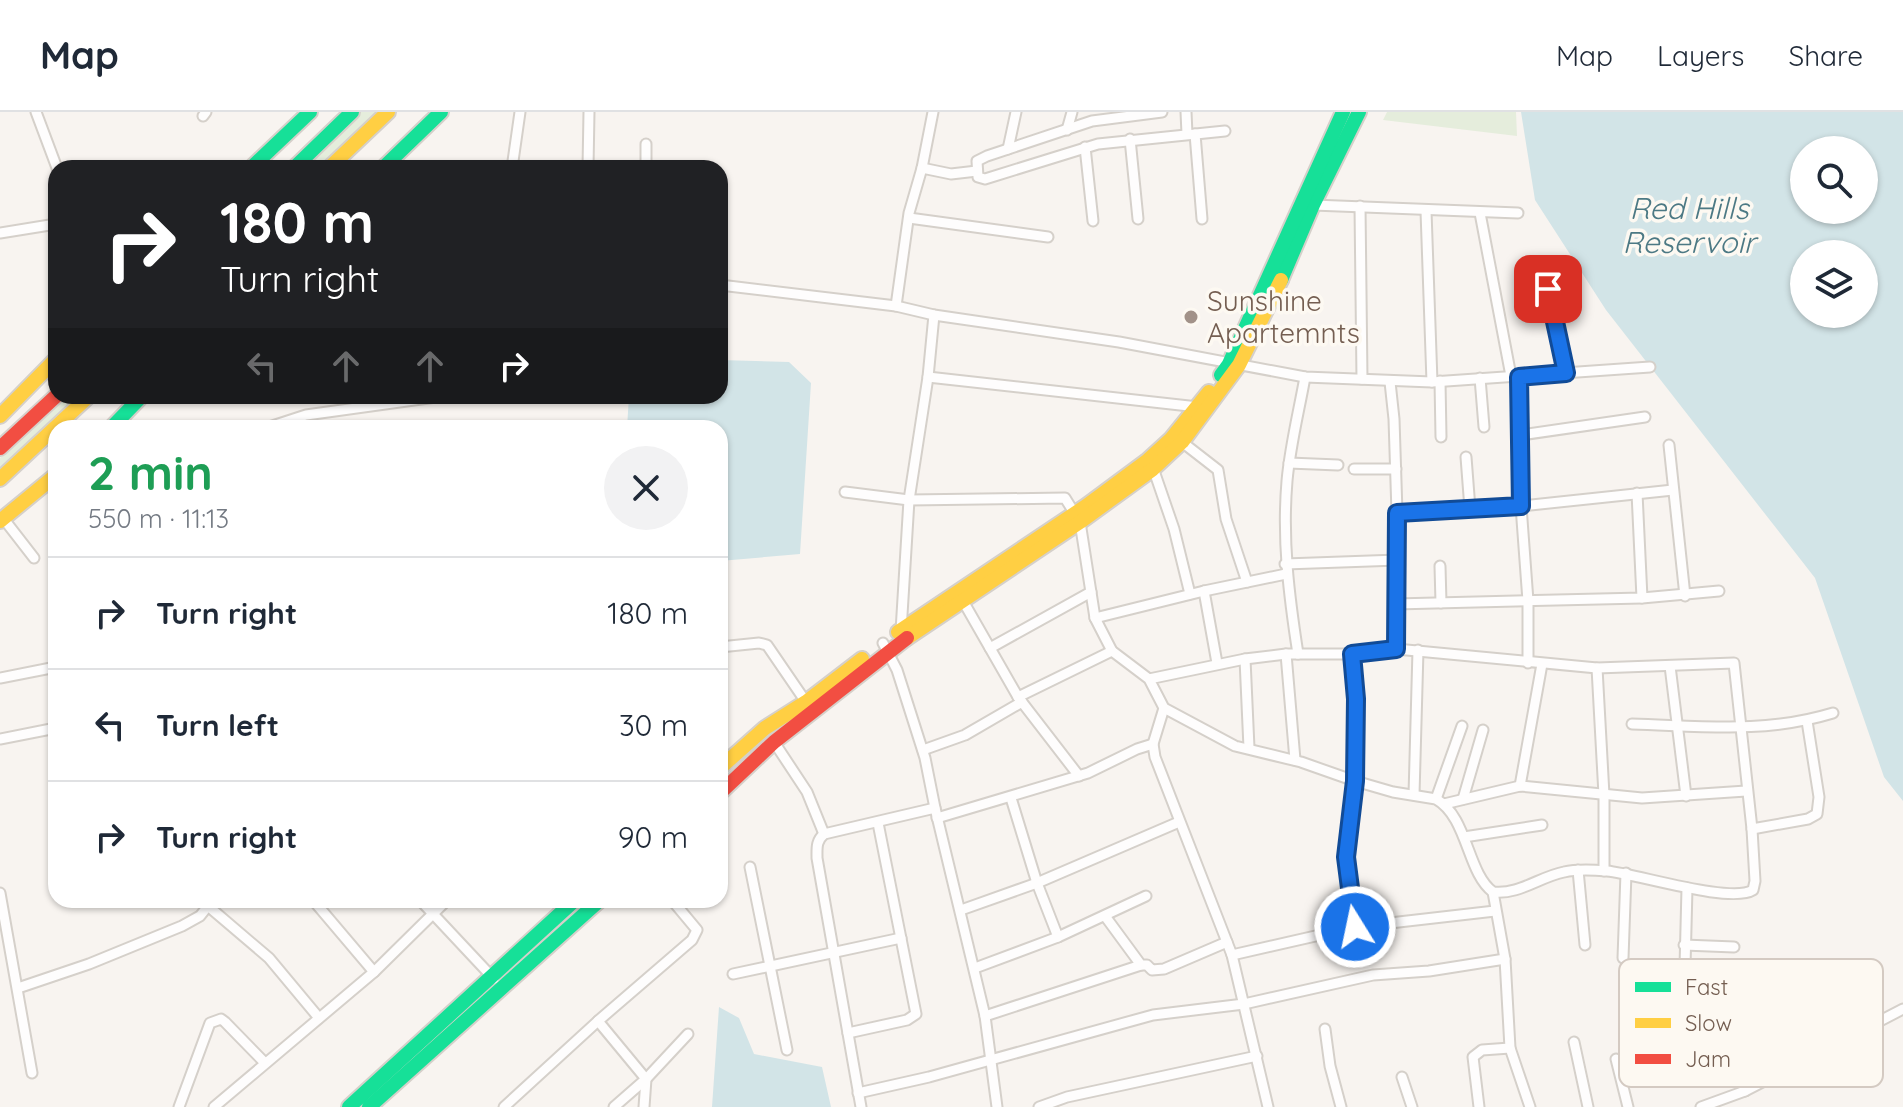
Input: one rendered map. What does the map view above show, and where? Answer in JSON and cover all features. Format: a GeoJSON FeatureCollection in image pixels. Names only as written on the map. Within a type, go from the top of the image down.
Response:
{"type":"FeatureCollection","features":[{"type":"Feature","properties":{"kind":"main road"},"geometry":{"type":"LineString","coordinates":[[259,160],[310,112]]}},
{"type":"Feature","properties":{"kind":"main road"},"geometry":{"type":"LineString","coordinates":[[302,160],[352,112]]}},
{"type":"Feature","properties":{"kind":"main road"},"geometry":{"type":"LineString","coordinates":[[337,160],[388,112]]}},
{"type":"Feature","properties":{"kind":"main road"},"geometry":{"type":"LineString","coordinates":[[391,160],[441,112]]}},
{"type":"Feature","properties":{"kind":"main road"},"geometry":{"type":"LineString","coordinates":[[1279,270],[1343,112]]}},
{"type":"Feature","properties":{"kind":"main road"},"geometry":{"type":"LineString","coordinates":[[728,761],[765,728],[885,647],[963,601],[1182,442],[1234,365],[1359,112]]}},
{"type":"Feature","properties":{"kind":"main road"},"geometry":{"type":"LineString","coordinates":[[1151,464],[1234,365]]}},
{"type":"Feature","properties":{"kind":"main road"},"geometry":{"type":"LineString","coordinates":[[0,416],[48,367]]}},
{"type":"Feature","properties":{"kind":"main road"},"geometry":{"type":"LineString","coordinates":[[0,448],[48,403]]}},
{"type":"Feature","properties":{"kind":"main road"},"geometry":{"type":"LineString","coordinates":[[63,420],[80,404]]}},
{"type":"Feature","properties":{"kind":"main road"},"geometry":{"type":"LineString","coordinates":[[119,420],[134,404]]}},
{"type":"Feature","properties":{"kind":"main road"},"geometry":{"type":"LineString","coordinates":[[0,479],[48,434]]}},
{"type":"Feature","properties":{"kind":"main road"},"geometry":{"type":"LineString","coordinates":[[2,519],[48,486]]}},
{"type":"Feature","properties":{"kind":"main road"},"geometry":{"type":"LineString","coordinates":[[728,785],[901,631],[1077,517]]}},
{"type":"Feature","properties":{"kind":"main road"},"geometry":{"type":"LineString","coordinates":[[349,1107],[369,1104],[497,981],[567,908]]}},
{"type":"Feature","properties":{"kind":"main road"},"geometry":{"type":"LineString","coordinates":[[497,981],[590,908]]}},
{"type":"Feature","properties":{"kind":"street"},"geometry":{"type":"LineString","coordinates":[[36,112],[54,160]]}},
{"type":"Feature","properties":{"kind":"street"},"geometry":{"type":"LineString","coordinates":[[513,160],[520,112]]}},
{"type":"Feature","properties":{"kind":"street"},"geometry":{"type":"LineString","coordinates":[[588,160],[589,112]]}},
{"type":"Feature","properties":{"kind":"street"},"geometry":{"type":"LineString","coordinates":[[896,306],[909,218],[933,112]]}},
{"type":"Feature","properties":{"kind":"street"},"geometry":{"type":"LineString","coordinates":[[1008,149],[1016,112]]}},
{"type":"Feature","properties":{"kind":"street"},"geometry":{"type":"LineString","coordinates":[[1067,130],[1072,112]]}},
{"type":"Feature","properties":{"kind":"street"},"geometry":{"type":"LineString","coordinates":[[1156,112],[1092,121],[1008,149],[977,161],[978,177],[985,179],[1085,147],[1130,139],[1225,131]]}},
{"type":"Feature","properties":{"kind":"street"},"geometry":{"type":"LineString","coordinates":[[1186,112],[1202,219]]}},
{"type":"Feature","properties":{"kind":"street"},"geometry":{"type":"LineString","coordinates":[[1130,139],[1138,219]]}},
{"type":"Feature","properties":{"kind":"street"},"geometry":{"type":"LineString","coordinates":[[646,144],[646,160]]}},
{"type":"Feature","properties":{"kind":"street"},"geometry":{"type":"LineString","coordinates":[[1085,147],[1093,221]]}},
{"type":"Feature","properties":{"kind":"street"},"geometry":{"type":"LineString","coordinates":[[922,168],[951,174],[977,171]]}},
{"type":"Feature","properties":{"kind":"street"},"geometry":{"type":"LineString","coordinates":[[1313,205],[1518,213]]}},
{"type":"Feature","properties":{"kind":"street"},"geometry":{"type":"LineString","coordinates":[[1360,206],[1362,379]]}},
{"type":"Feature","properties":{"kind":"street"},"geometry":{"type":"LineString","coordinates":[[1426,211],[1441,437]]}},
{"type":"Feature","properties":{"kind":"street"},"geometry":{"type":"LineString","coordinates":[[1480,213],[1515,376],[1521,435],[1528,663]]}},
{"type":"Feature","properties":{"kind":"street"},"geometry":{"type":"LineString","coordinates":[[909,218],[1048,237]]}},
{"type":"Feature","properties":{"kind":"street"},"geometry":{"type":"LineString","coordinates":[[0,233],[48,225]]}},
{"type":"Feature","properties":{"kind":"street"},"geometry":{"type":"LineString","coordinates":[[1542,262],[1566,373]]}},
{"type":"Feature","properties":{"kind":"street"},"geometry":{"type":"LineString","coordinates":[[728,286],[896,306],[934,315],[1119,342],[1305,377],[1436,382],[1650,367]]}},
{"type":"Feature","properties":{"kind":"street"},"geometry":{"type":"LineString","coordinates":[[901,631],[909,500],[934,315]]}},
{"type":"Feature","properties":{"kind":"street"},"geometry":{"type":"LineString","coordinates":[[928,377],[1198,407]]}},
{"type":"Feature","properties":{"kind":"street"},"geometry":{"type":"LineString","coordinates":[[1298,654],[1286,569],[1289,463],[1305,377]]}},
{"type":"Feature","properties":{"kind":"street"},"geometry":{"type":"LineString","coordinates":[[1480,378],[1484,427]]}},
{"type":"Feature","properties":{"kind":"street"},"geometry":{"type":"LineString","coordinates":[[1390,382],[1397,513],[1396,649]]}},
{"type":"Feature","properties":{"kind":"street"},"geometry":{"type":"LineString","coordinates":[[291,420],[385,404]]}},
{"type":"Feature","properties":{"kind":"street"},"geometry":{"type":"LineString","coordinates":[[1521,435],[1645,417]]}},
{"type":"Feature","properties":{"kind":"street"},"geometry":{"type":"LineString","coordinates":[[1182,442],[1218,470],[1226,519],[1247,582]]}},
{"type":"Feature","properties":{"kind":"street"},"geometry":{"type":"LineString","coordinates":[[1669,445],[1685,596]]}},
{"type":"Feature","properties":{"kind":"street"},"geometry":{"type":"LineString","coordinates":[[1466,457],[1470,509]]}},
{"type":"Feature","properties":{"kind":"street"},"geometry":{"type":"LineString","coordinates":[[1289,463],[1338,465]]}},
{"type":"Feature","properties":{"kind":"street"},"geometry":{"type":"LineString","coordinates":[[1151,464],[1174,529],[1190,594]]}},
{"type":"Feature","properties":{"kind":"street"},"geometry":{"type":"LineString","coordinates":[[1354,469],[1396,469]]}},
{"type":"Feature","properties":{"kind":"street"},"geometry":{"type":"LineString","coordinates":[[1397,513],[1521,506],[1673,490]]}},
{"type":"Feature","properties":{"kind":"street"},"geometry":{"type":"LineString","coordinates":[[845,492],[909,500],[1065,498],[1077,517],[1095,618],[1112,651],[1149,679],[1164,708],[1235,746],[1295,760],[1393,792],[1440,802],[1520,786],[1642,798],[1746,791]]}},
{"type":"Feature","properties":{"kind":"street"},"geometry":{"type":"LineString","coordinates":[[1637,493],[1642,598]]}},
{"type":"Feature","properties":{"kind":"street"},"geometry":{"type":"LineString","coordinates":[[2,519],[34,558]]}},
{"type":"Feature","properties":{"kind":"street"},"geometry":{"type":"LineString","coordinates":[[1095,618],[1247,582],[1286,569],[1398,560]]}},
{"type":"Feature","properties":{"kind":"street"},"geometry":{"type":"LineString","coordinates":[[1440,566],[1441,603]]}},
{"type":"Feature","properties":{"kind":"street"},"geometry":{"type":"LineString","coordinates":[[1204,591],[1217,663]]}},
{"type":"Feature","properties":{"kind":"street"},"geometry":{"type":"LineString","coordinates":[[1395,604],[1642,598],[1719,591]]}},
{"type":"Feature","properties":{"kind":"street"},"geometry":{"type":"LineString","coordinates":[[990,648],[1091,592]]}},
{"type":"Feature","properties":{"kind":"street"},"geometry":{"type":"LineString","coordinates":[[963,601],[1020,700],[1079,776]]}},
{"type":"Feature","properties":{"kind":"street"},"geometry":{"type":"LineString","coordinates":[[728,646],[767,645],[806,702]]}},
{"type":"Feature","properties":{"kind":"street"},"geometry":{"type":"LineString","coordinates":[[885,647],[909,703],[923,750],[985,1016],[997,1107]]}},
{"type":"Feature","properties":{"kind":"street"},"geometry":{"type":"LineString","coordinates":[[1149,679],[1217,663],[1286,654],[1352,654],[1396,649],[1597,668],[1734,663],[1752,829],[1753,890],[1743,894],[1687,888],[1626,873],[1578,870],[1565,871],[1518,890],[1493,892],[1486,887],[1464,837],[1440,802]]}},
{"type":"Feature","properties":{"kind":"street"},"geometry":{"type":"LineString","coordinates":[[1414,795],[1418,650]]}},
{"type":"Feature","properties":{"kind":"street"},"geometry":{"type":"LineString","coordinates":[[923,750],[965,735],[1020,700],[1112,651]]}},
{"type":"Feature","properties":{"kind":"street"},"geometry":{"type":"LineString","coordinates":[[1286,654],[1295,760]]}},
{"type":"Feature","properties":{"kind":"street"},"geometry":{"type":"LineString","coordinates":[[1352,654],[1356,699],[1355,781],[1346,857],[1355,927]]}},
{"type":"Feature","properties":{"kind":"street"},"geometry":{"type":"LineString","coordinates":[[1245,659],[1249,748]]}},
{"type":"Feature","properties":{"kind":"street"},"geometry":{"type":"LineString","coordinates":[[1520,786],[1542,664]]}},
{"type":"Feature","properties":{"kind":"street"},"geometry":{"type":"LineString","coordinates":[[1670,666],[1686,796]]}},
{"type":"Feature","properties":{"kind":"street"},"geometry":{"type":"LineString","coordinates":[[1597,668],[1604,795],[1604,871]]}},
{"type":"Feature","properties":{"kind":"street"},"geometry":{"type":"LineString","coordinates":[[0,678],[48,669]]}},
{"type":"Feature","properties":{"kind":"street"},"geometry":{"type":"LineString","coordinates":[[1164,708],[1153,744],[1155,757],[1232,955],[1268,1107]]}},
{"type":"Feature","properties":{"kind":"street"},"geometry":{"type":"LineString","coordinates":[[1632,724],[1742,729],[1807,721],[1833,713]]}},
{"type":"Feature","properties":{"kind":"street"},"geometry":{"type":"LineString","coordinates":[[1752,829],[1808,819],[1817,814],[1819,797],[1807,721]]}},
{"type":"Feature","properties":{"kind":"street"},"geometry":{"type":"LineString","coordinates":[[1440,802],[1462,726]]}},
{"type":"Feature","properties":{"kind":"street"},"geometry":{"type":"LineString","coordinates":[[0,739],[48,730]]}},
{"type":"Feature","properties":{"kind":"street"},"geometry":{"type":"LineString","coordinates":[[1463,799],[1483,730]]}},
{"type":"Feature","properties":{"kind":"street"},"geometry":{"type":"LineString","coordinates":[[774,742],[807,792],[824,834]]}},
{"type":"Feature","properties":{"kind":"street"},"geometry":{"type":"LineString","coordinates":[[861,1107],[817,858],[818,839],[824,834],[1011,798],[1079,776],[1153,744]]}},
{"type":"Feature","properties":{"kind":"street"},"geometry":{"type":"LineString","coordinates":[[1011,798],[1037,883],[1058,937]]}},
{"type":"Feature","properties":{"kind":"street"},"geometry":{"type":"LineString","coordinates":[[961,910],[1037,883],[1179,822]]}},
{"type":"Feature","properties":{"kind":"street"},"geometry":{"type":"LineString","coordinates":[[848,1033],[915,1017],[878,823]]}},
{"type":"Feature","properties":{"kind":"street"},"geometry":{"type":"LineString","coordinates":[[1464,837],[1542,825]]}},
{"type":"Feature","properties":{"kind":"street"},"geometry":{"type":"LineString","coordinates":[[750,867],[787,1050]]}},
{"type":"Feature","properties":{"kind":"street"},"geometry":{"type":"LineString","coordinates":[[1578,870],[1585,945]]}},
{"type":"Feature","properties":{"kind":"street"},"geometry":{"type":"LineString","coordinates":[[1623,958],[1626,873]]}},
{"type":"Feature","properties":{"kind":"street"},"geometry":{"type":"LineString","coordinates":[[1684,959],[1687,888]]}},
{"type":"Feature","properties":{"kind":"street"},"geometry":{"type":"LineString","coordinates":[[1493,892],[1505,959],[1510,1048],[1530,1107]]}},
{"type":"Feature","properties":{"kind":"street"},"geometry":{"type":"LineString","coordinates":[[0,893],[32,1073]]}},
{"type":"Feature","properties":{"kind":"street"},"geometry":{"type":"LineString","coordinates":[[975,968],[1058,937],[1146,896]]}},
{"type":"Feature","properties":{"kind":"street"},"geometry":{"type":"LineString","coordinates":[[18,988],[89,964],[182,926],[200,916],[205,908]]}},
{"type":"Feature","properties":{"kind":"street"},"geometry":{"type":"LineString","coordinates":[[214,908],[269,958],[319,1018]]}},
{"type":"Feature","properties":{"kind":"street"},"geometry":{"type":"LineString","coordinates":[[320,908],[374,972]]}},
{"type":"Feature","properties":{"kind":"street"},"geometry":{"type":"LineString","coordinates":[[427,908],[497,981]]}},
{"type":"Feature","properties":{"kind":"street"},"geometry":{"type":"LineString","coordinates":[[214,1107],[374,972],[440,908]]}},
{"type":"Feature","properties":{"kind":"street"},"geometry":{"type":"LineString","coordinates":[[504,1107],[696,935],[693,923],[679,908]]}},
{"type":"Feature","properties":{"kind":"street"},"geometry":{"type":"LineString","coordinates":[[1232,955],[1355,927],[1495,911]]}},
{"type":"Feature","properties":{"kind":"street"},"geometry":{"type":"LineString","coordinates":[[1105,916],[1141,965],[1158,971],[1227,942]]}},
{"type":"Feature","properties":{"kind":"street"},"geometry":{"type":"LineString","coordinates":[[733,974],[901,938]]}},
{"type":"Feature","properties":{"kind":"street"},"geometry":{"type":"LineString","coordinates":[[1684,945],[1734,947]]}},
{"type":"Feature","properties":{"kind":"street"},"geometry":{"type":"LineString","coordinates":[[0,951],[11,949]]}},
{"type":"Feature","properties":{"kind":"street"},"geometry":{"type":"LineString","coordinates":[[858,1093],[929,1077],[1153,1015],[1244,1004],[1373,975],[1429,971],[1505,959]]}},
{"type":"Feature","properties":{"kind":"street"},"geometry":{"type":"LineString","coordinates":[[985,1016],[1141,965]]}},
{"type":"Feature","properties":{"kind":"street"},"geometry":{"type":"LineString","coordinates":[[1883,1019],[1903,1009]]}},
{"type":"Feature","properties":{"kind":"street"},"geometry":{"type":"LineString","coordinates":[[179,1107],[210,1023],[214,1020],[225,1022],[265,1063]]}},
{"type":"Feature","properties":{"kind":"street"},"geometry":{"type":"LineString","coordinates":[[598,1021],[646,1079],[644,1107]]}},
{"type":"Feature","properties":{"kind":"street"},"geometry":{"type":"LineString","coordinates":[[1325,1029],[1330,1066],[1341,1107]]}},
{"type":"Feature","properties":{"kind":"street"},"geometry":{"type":"LineString","coordinates":[[614,1107],[646,1079],[688,1034]]}},
{"type":"Feature","properties":{"kind":"street"},"geometry":{"type":"LineString","coordinates":[[1574,1042],[1588,1107]]}},
{"type":"Feature","properties":{"kind":"street"},"geometry":{"type":"LineString","coordinates":[[1479,1107],[1472,1063],[1479,1052],[1510,1048]]}},
{"type":"Feature","properties":{"kind":"street"},"geometry":{"type":"LineString","coordinates":[[1039,1107],[1067,1097],[1257,1056]]}},
{"type":"Feature","properties":{"kind":"street"},"geometry":{"type":"LineString","coordinates":[[1616,1059],[1619,1071]]}},
{"type":"Feature","properties":{"kind":"street"},"geometry":{"type":"LineString","coordinates":[[1402,1077],[1412,1107]]}},
{"type":"Feature","properties":{"kind":"street"},"geometry":{"type":"LineString","coordinates":[[1623,1087],[1628,1107]]}},
{"type":"Feature","properties":{"kind":"street"},"geometry":{"type":"LineString","coordinates":[[1744,1087],[1745,1091]]}},
{"type":"Feature","properties":{"kind":"street"},"geometry":{"type":"LineString","coordinates":[[1701,1107],[1753,1087]]}},
{"type":"Feature","properties":{"kind":"green space"},"geometry":{"type":"Polygon","coordinates":[[[360,112],[378,112],[328,160],[310,160],[360,112]]]}},
{"type":"Feature","properties":{"kind":"green space"},"geometry":{"type":"Polygon","coordinates":[[[1387,112],[1516,112],[1517,136],[1383,120],[1387,112]]]}},
{"type":"Feature","properties":{"kind":"green space"},"geometry":{"type":"Polygon","coordinates":[[[57,404],[72,404],[55,420],[48,420],[48,426],[0,472],[0,458],[57,404]]]}},
{"type":"Feature","properties":{"kind":"water","name":"Red Hills Reservoir"},"geometry":{"type":"Polygon","coordinates":[[[1521,112],[1903,112],[1903,801],[1884,777],[1815,578],[1606,310],[1535,200],[1521,112]]]}},
{"type":"Feature","properties":{"kind":"water"},"geometry":{"type":"Polygon","coordinates":[[[728,360],[789,362],[811,383],[800,554],[728,560],[728,420],[628,420],[628,404],[728,404],[728,360]]]}},
{"type":"Feature","properties":{"kind":"water"},"geometry":{"type":"Polygon","coordinates":[[[719,1007],[739,1018],[754,1054],[822,1067],[831,1107],[712,1107],[719,1007]]]}},
{"type":"Feature","properties":{"kind":"traffic: fast"},"geometry":{"type":"LineString","coordinates":[[259,160],[310,112]]}},
{"type":"Feature","properties":{"kind":"traffic: fast"},"geometry":{"type":"LineString","coordinates":[[302,160],[352,112]]}},
{"type":"Feature","properties":{"kind":"traffic: fast"},"geometry":{"type":"LineString","coordinates":[[391,160],[441,112]]}},
{"type":"Feature","properties":{"kind":"traffic: fast"},"geometry":{"type":"LineString","coordinates":[[1221,375],[1229,364],[1343,112]]}},
{"type":"Feature","properties":{"kind":"traffic: fast"},"geometry":{"type":"LineString","coordinates":[[1281,280],[1313,205],[1359,112]]}},
{"type":"Feature","properties":{"kind":"traffic: fast"},"geometry":{"type":"LineString","coordinates":[[119,420],[134,404]]}},
{"type":"Feature","properties":{"kind":"traffic: fast"},"geometry":{"type":"LineString","coordinates":[[349,1107],[566,908]]}},
{"type":"Feature","properties":{"kind":"traffic: fast"},"geometry":{"type":"LineString","coordinates":[[369,1107],[591,908]]}},
{"type":"Feature","properties":{"kind":"traffic: slow"},"geometry":{"type":"LineString","coordinates":[[337,160],[388,112]]}},
{"type":"Feature","properties":{"kind":"traffic: slow"},"geometry":{"type":"LineString","coordinates":[[907,638],[1080,522],[1153,469],[1182,442],[1239,365],[1281,280]]}},
{"type":"Feature","properties":{"kind":"traffic: slow"},"geometry":{"type":"LineString","coordinates":[[0,416],[48,367]]}},
{"type":"Feature","properties":{"kind":"traffic: slow"},"geometry":{"type":"LineString","coordinates":[[898,632],[1086,506],[1148,460],[1171,439],[1209,392]]}},
{"type":"Feature","properties":{"kind":"traffic: slow"},"geometry":{"type":"LineString","coordinates":[[63,420],[80,404]]}},
{"type":"Feature","properties":{"kind":"traffic: slow"},"geometry":{"type":"LineString","coordinates":[[0,479],[48,434]]}},
{"type":"Feature","properties":{"kind":"traffic: slow"},"geometry":{"type":"LineString","coordinates":[[0,521],[48,482]]}},
{"type":"Feature","properties":{"kind":"traffic: slow"},"geometry":{"type":"LineString","coordinates":[[728,761],[765,728],[806,702],[862,659]]}},
{"type":"Feature","properties":{"kind":"traffic: jam"},"geometry":{"type":"LineString","coordinates":[[0,448],[48,403]]}},
{"type":"Feature","properties":{"kind":"traffic: jam"},"geometry":{"type":"LineString","coordinates":[[728,785],[774,742],[907,638]]}},
{"type":"Feature","properties":{"kind":"place","name":"Sunshine Apartemnts"},"geometry":{"type":"Point","coordinates":[1191,317]}},
{"type":"Feature","properties":{"kind":"route"},"geometry":{"type":"LineString","coordinates":[[1355,927],[1346,857],[1355,781],[1356,699],[1352,654],[1396,649],[1397,513],[1521,506],[1519,377],[1566,373],[1548,289]]}}]}
